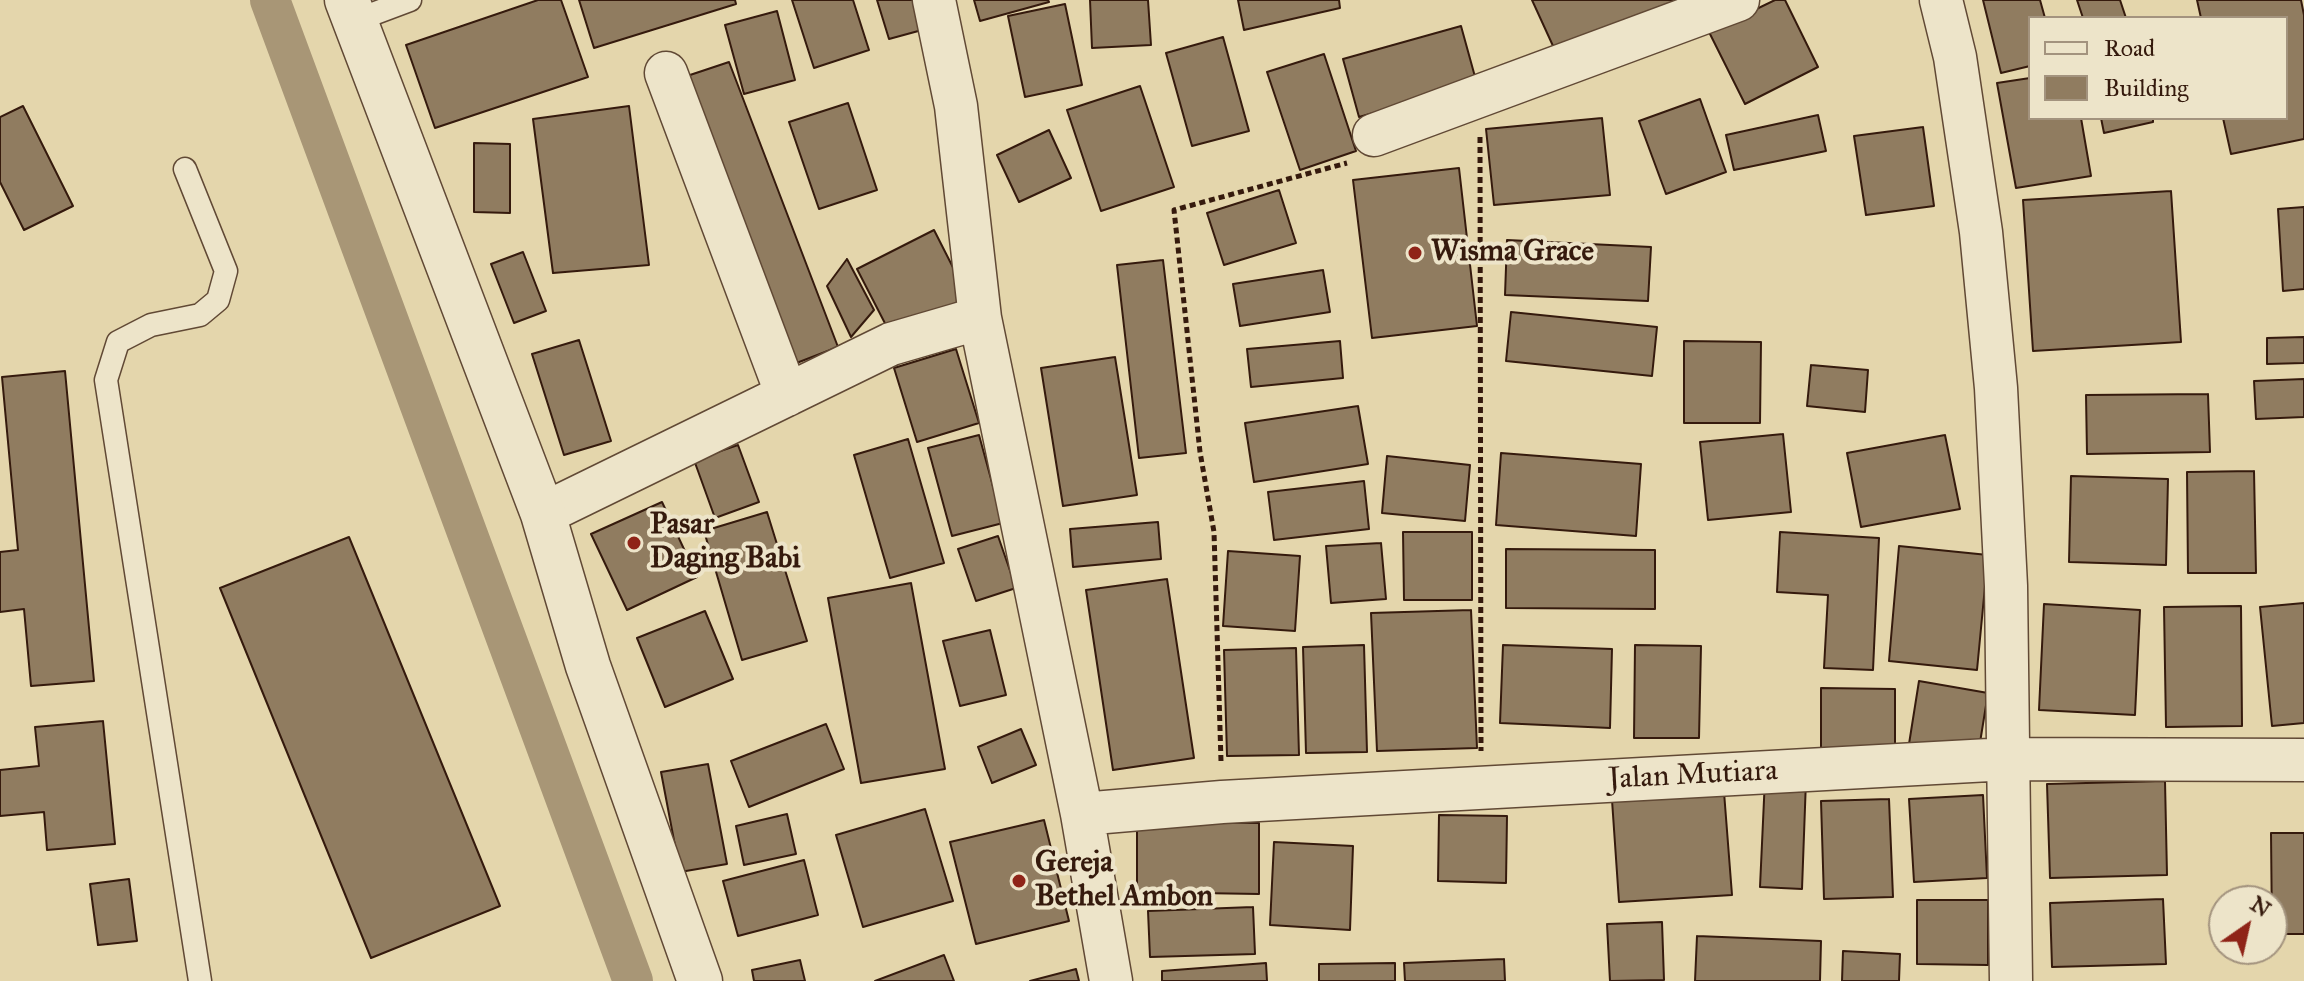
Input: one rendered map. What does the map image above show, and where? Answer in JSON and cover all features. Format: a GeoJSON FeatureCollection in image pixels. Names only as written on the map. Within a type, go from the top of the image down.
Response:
{"type":"FeatureCollection","features":[{"type":"Feature","properties":{"kind":"street"},"geometry":{"type":"LineString","coordinates":[[934,0],[956,106],[980,318],[1082,814],[1111,981]]}},
{"type":"Feature","properties":{"kind":"street"},"geometry":{"type":"LineString","coordinates":[[1374,135],[1738,0]]}},
{"type":"Feature","properties":{"kind":"street"},"geometry":{"type":"LineString","coordinates":[[1941,0],[1955,57],[1981,232],[1996,388],[2006,586],[2011,981]]}},
{"type":"Feature","properties":{"kind":"street"},"geometry":{"type":"LineString","coordinates":[[350,11],[543,514],[588,666],[700,981]]}},
{"type":"Feature","properties":{"kind":"street"},"geometry":{"type":"LineString","coordinates":[[666,73],[787,395]]}},
{"type":"Feature","properties":{"kind":"street"},"geometry":{"type":"LineString","coordinates":[[543,514],[891,344],[980,318]]}},
{"type":"Feature","properties":{"kind":"street","name":"Jalan Mutiara"},"geometry":{"type":"LineString","coordinates":[[1082,814],[1222,802],[2008,759],[2304,760]]}},
{"type":"Feature","properties":{"kind":"lane"},"geometry":{"type":"LineString","coordinates":[[350,11],[410,0]]}},
{"type":"Feature","properties":{"kind":"lane"},"geometry":{"type":"LineString","coordinates":[[185,169],[226,271],[218,300],[200,315],[151,325],[118,342],[106,380],[200,981]]}},
{"type":"Feature","properties":{"kind":"path"},"geometry":{"type":"LineString","coordinates":[[1480,96],[1481,788]]}},
{"type":"Feature","properties":{"kind":"path"},"geometry":{"type":"LineString","coordinates":[[1222,802],[1214,532],[1200,452],[1174,210],[1369,157],[1374,135]]}},
{"type":"Feature","properties":{"kind":"building"},"geometry":{"type":"Polygon","coordinates":[[[538,0],[561,0],[588,77],[435,128],[406,45],[538,0]]]}},
{"type":"Feature","properties":{"kind":"building"},"geometry":{"type":"Polygon","coordinates":[[[579,0],[735,0],[736,4],[594,48],[579,0]]]}},
{"type":"Feature","properties":{"kind":"building"},"geometry":{"type":"Polygon","coordinates":[[[792,0],[853,0],[869,50],[814,68],[792,0]]]}},
{"type":"Feature","properties":{"kind":"building"},"geometry":{"type":"Polygon","coordinates":[[[877,0],[913,0],[922,30],[889,39],[877,0]]]}},
{"type":"Feature","properties":{"kind":"building"},"geometry":{"type":"Polygon","coordinates":[[[974,0],[1048,0],[1049,2],[980,21],[974,0]]]}},
{"type":"Feature","properties":{"kind":"building"},"geometry":{"type":"Polygon","coordinates":[[[1090,0],[1148,0],[1151,45],[1092,48],[1090,0]]]}},
{"type":"Feature","properties":{"kind":"building"},"geometry":{"type":"Polygon","coordinates":[[[1238,0],[1339,0],[1340,8],[1244,30],[1238,0]]]}},
{"type":"Feature","properties":{"kind":"building"},"geometry":{"type":"Polygon","coordinates":[[[1532,0],[1682,0],[1559,59],[1532,0]]]}},
{"type":"Feature","properties":{"kind":"building"},"geometry":{"type":"Polygon","coordinates":[[[1775,0],[1785,0],[1818,67],[1745,104],[1709,32],[1775,0]]]}},
{"type":"Feature","properties":{"kind":"building"},"geometry":{"type":"Polygon","coordinates":[[[1983,0],[2040,0],[2044,16],[2028,16],[2028,66],[2001,73],[1983,0]]]}},
{"type":"Feature","properties":{"kind":"building"},"geometry":{"type":"Polygon","coordinates":[[[2077,0],[2120,0],[2125,16],[2082,16],[2077,0]]]}},
{"type":"Feature","properties":{"kind":"building"},"geometry":{"type":"Polygon","coordinates":[[[2197,0],[2301,0],[2304,15],[2304,139],[2231,154],[2223,120],[2288,120],[2288,16],[2201,16],[2197,0]]]}},
{"type":"Feature","properties":{"kind":"building"},"geometry":{"type":"Polygon","coordinates":[[[1065,4],[1082,85],[1025,97],[1008,16],[1065,4]]]}},
{"type":"Feature","properties":{"kind":"building"},"geometry":{"type":"Polygon","coordinates":[[[777,11],[795,80],[744,94],[725,25],[777,11]]]}},
{"type":"Feature","properties":{"kind":"building"},"geometry":{"type":"Polygon","coordinates":[[[1461,26],[1477,84],[1359,117],[1343,59],[1461,26]]]}},
{"type":"Feature","properties":{"kind":"building"},"geometry":{"type":"Polygon","coordinates":[[[1223,37],[1249,131],[1192,146],[1166,53],[1223,37]]]}},
{"type":"Feature","properties":{"kind":"building"},"geometry":{"type":"Polygon","coordinates":[[[1324,54],[1356,151],[1300,170],[1267,72],[1324,54]]]}},
{"type":"Feature","properties":{"kind":"building"},"geometry":{"type":"Polygon","coordinates":[[[729,62],[838,347],[794,364],[687,76],[729,62]]]}},
{"type":"Feature","properties":{"kind":"building"},"geometry":{"type":"Polygon","coordinates":[[[2028,78],[2028,120],[2081,120],[2091,176],[2016,188],[1997,83],[2028,78]]]}},
{"type":"Feature","properties":{"kind":"building"},"geometry":{"type":"Polygon","coordinates":[[[1140,86],[1174,187],[1101,211],[1067,110],[1140,86]]]}},
{"type":"Feature","properties":{"kind":"building"},"geometry":{"type":"Polygon","coordinates":[[[1700,99],[1726,172],[1666,194],[1639,121],[1700,99]]]}},
{"type":"Feature","properties":{"kind":"building"},"geometry":{"type":"Polygon","coordinates":[[[848,103],[877,190],[819,209],[789,122],[848,103]]]}},
{"type":"Feature","properties":{"kind":"building"},"geometry":{"type":"Polygon","coordinates":[[[23,106],[73,206],[24,230],[0,182],[0,117],[23,106]]]}},
{"type":"Feature","properties":{"kind":"building"},"geometry":{"type":"Polygon","coordinates":[[[629,106],[649,265],[553,273],[533,119],[629,106]]]}},
{"type":"Feature","properties":{"kind":"building"},"geometry":{"type":"Polygon","coordinates":[[[1818,115],[1826,151],[1734,170],[1726,135],[1818,115]]]}},
{"type":"Feature","properties":{"kind":"building"},"geometry":{"type":"Polygon","coordinates":[[[1602,118],[1610,195],[1494,205],[1486,129],[1602,118]]]}},
{"type":"Feature","properties":{"kind":"building"},"geometry":{"type":"Polygon","coordinates":[[[2101,120],[2153,120],[2153,122],[2104,133],[2101,120]]]}},
{"type":"Feature","properties":{"kind":"building"},"geometry":{"type":"Polygon","coordinates":[[[1923,127],[1934,206],[1866,215],[1854,136],[1923,127]]]}},
{"type":"Feature","properties":{"kind":"building"},"geometry":{"type":"Polygon","coordinates":[[[1049,130],[1071,178],[1019,202],[997,155],[1049,130]]]}},
{"type":"Feature","properties":{"kind":"building"},"geometry":{"type":"Polygon","coordinates":[[[474,143],[510,144],[510,213],[474,212],[474,143]]]}},
{"type":"Feature","properties":{"kind":"building","name":"Wisma Grace"},"geometry":{"type":"Polygon","coordinates":[[[1459,168],[1477,326],[1372,338],[1353,180],[1459,168]]]}},
{"type":"Feature","properties":{"kind":"building"},"geometry":{"type":"Polygon","coordinates":[[[1279,190],[1296,243],[1224,265],[1207,213],[1279,190]]]}},
{"type":"Feature","properties":{"kind":"building"},"geometry":{"type":"Polygon","coordinates":[[[2171,191],[2181,342],[2033,351],[2023,200],[2171,191]]]}},
{"type":"Feature","properties":{"kind":"building"},"geometry":{"type":"Polygon","coordinates":[[[2304,207],[2304,289],[2283,291],[2278,209],[2304,207]]]}},
{"type":"Feature","properties":{"kind":"building"},"geometry":{"type":"Polygon","coordinates":[[[934,230],[968,297],[891,335],[857,269],[934,230]]]}},
{"type":"Feature","properties":{"kind":"building"},"geometry":{"type":"Polygon","coordinates":[[[1507,240],[1651,247],[1648,301],[1505,295],[1507,240]]]}},
{"type":"Feature","properties":{"kind":"building"},"geometry":{"type":"Polygon","coordinates":[[[523,252],[546,311],[514,323],[491,264],[523,252]]]}},
{"type":"Feature","properties":{"kind":"building"},"geometry":{"type":"Polygon","coordinates":[[[847,259],[874,310],[851,337],[827,286],[847,259]]]}},
{"type":"Feature","properties":{"kind":"building"},"geometry":{"type":"Polygon","coordinates":[[[1163,260],[1186,453],[1139,458],[1117,265],[1163,260]]]}},
{"type":"Feature","properties":{"kind":"building"},"geometry":{"type":"Polygon","coordinates":[[[1323,270],[1330,312],[1240,326],[1233,284],[1323,270]]]}},
{"type":"Feature","properties":{"kind":"building"},"geometry":{"type":"Polygon","coordinates":[[[1511,312],[1657,327],[1652,376],[1506,361],[1511,312]]]}},
{"type":"Feature","properties":{"kind":"building"},"geometry":{"type":"Polygon","coordinates":[[[2304,337],[2304,363],[2267,364],[2267,338],[2304,337]]]}},
{"type":"Feature","properties":{"kind":"building"},"geometry":{"type":"Polygon","coordinates":[[[579,340],[611,441],[564,455],[532,354],[579,340]]]}},
{"type":"Feature","properties":{"kind":"building"},"geometry":{"type":"Polygon","coordinates":[[[1340,341],[1343,378],[1251,387],[1247,349],[1340,341]]]}},
{"type":"Feature","properties":{"kind":"building"},"geometry":{"type":"Polygon","coordinates":[[[1684,341],[1761,342],[1760,423],[1684,423],[1684,341]]]}},
{"type":"Feature","properties":{"kind":"building"},"geometry":{"type":"Polygon","coordinates":[[[956,349],[979,423],[917,442],[894,368],[956,349]]]}},
{"type":"Feature","properties":{"kind":"building"},"geometry":{"type":"Polygon","coordinates":[[[1115,357],[1137,495],[1063,506],[1041,368],[1115,357]]]}},
{"type":"Feature","properties":{"kind":"building"},"geometry":{"type":"Polygon","coordinates":[[[1811,365],[1868,370],[1865,412],[1807,406],[1811,365]]]}},
{"type":"Feature","properties":{"kind":"building"},"geometry":{"type":"Polygon","coordinates":[[[65,371],[94,681],[31,686],[24,609],[0,612],[0,552],[18,550],[2,377],[65,371]]]}},
{"type":"Feature","properties":{"kind":"building"},"geometry":{"type":"Polygon","coordinates":[[[2304,379],[2304,417],[2256,419],[2254,381],[2304,379]]]}},
{"type":"Feature","properties":{"kind":"building"},"geometry":{"type":"Polygon","coordinates":[[[2208,394],[2210,452],[2087,454],[2086,395],[2208,394]]]}},
{"type":"Feature","properties":{"kind":"building"},"geometry":{"type":"Polygon","coordinates":[[[1358,406],[1368,464],[1254,482],[1245,423],[1358,406]]]}},
{"type":"Feature","properties":{"kind":"building"},"geometry":{"type":"Polygon","coordinates":[[[1783,434],[1791,512],[1708,520],[1700,442],[1783,434]]]}},
{"type":"Feature","properties":{"kind":"building"},"geometry":{"type":"Polygon","coordinates":[[[979,435],[1003,523],[952,536],[928,448],[979,435]]]}},
{"type":"Feature","properties":{"kind":"building"},"geometry":{"type":"Polygon","coordinates":[[[1945,435],[1960,509],[1861,527],[1847,453],[1945,435]]]}},
{"type":"Feature","properties":{"kind":"building"},"geometry":{"type":"Polygon","coordinates":[[[908,439],[944,563],[890,578],[854,455],[908,439]]]}},
{"type":"Feature","properties":{"kind":"building"},"geometry":{"type":"Polygon","coordinates":[[[738,445],[759,502],[715,518],[694,460],[738,445]]]}},
{"type":"Feature","properties":{"kind":"building"},"geometry":{"type":"Polygon","coordinates":[[[1501,453],[1641,464],[1636,536],[1496,525],[1501,453]]]}},
{"type":"Feature","properties":{"kind":"building"},"geometry":{"type":"Polygon","coordinates":[[[1387,456],[1470,465],[1465,521],[1382,513],[1387,456]]]}},
{"type":"Feature","properties":{"kind":"building"},"geometry":{"type":"Polygon","coordinates":[[[2254,471],[2256,573],[2188,573],[2187,472],[2254,471]]]}},
{"type":"Feature","properties":{"kind":"building"},"geometry":{"type":"Polygon","coordinates":[[[2071,476],[2168,479],[2166,565],[2069,562],[2071,476]]]}},
{"type":"Feature","properties":{"kind":"building"},"geometry":{"type":"Polygon","coordinates":[[[1364,481],[1369,529],[1274,540],[1268,492],[1364,481]]]}},
{"type":"Feature","properties":{"kind":"building"},"geometry":{"type":"Polygon","coordinates":[[[662,502],[697,577],[627,610],[591,534],[662,502]]]}},
{"type":"Feature","properties":{"kind":"building"},"geometry":{"type":"Polygon","coordinates":[[[767,512],[807,641],[742,660],[704,531],[767,512]]]}},
{"type":"Feature","properties":{"kind":"building"},"geometry":{"type":"Polygon","coordinates":[[[1158,522],[1161,559],[1073,567],[1070,529],[1158,522]]]}},
{"type":"Feature","properties":{"kind":"building"},"geometry":{"type":"Polygon","coordinates":[[[1403,532],[1472,532],[1472,600],[1404,600],[1403,532]]]}},
{"type":"Feature","properties":{"kind":"building"},"geometry":{"type":"Polygon","coordinates":[[[1780,532],[1879,538],[1873,670],[1824,668],[1828,595],[1777,592],[1780,532]]]}},
{"type":"Feature","properties":{"kind":"building"},"geometry":{"type":"Polygon","coordinates":[[[998,536],[1016,588],[976,601],[958,549],[998,536]]]}},
{"type":"Feature","properties":{"kind":"building"},"geometry":{"type":"Polygon","coordinates":[[[349,537],[500,906],[371,958],[220,588],[349,537]]]}},
{"type":"Feature","properties":{"kind":"building"},"geometry":{"type":"Polygon","coordinates":[[[1381,543],[1386,599],[1331,603],[1326,546],[1381,543]]]}},
{"type":"Feature","properties":{"kind":"building"},"geometry":{"type":"Polygon","coordinates":[[[1899,546],[1988,555],[1977,670],[1889,661],[1899,546]]]}},
{"type":"Feature","properties":{"kind":"building"},"geometry":{"type":"Polygon","coordinates":[[[1506,549],[1655,550],[1655,609],[1506,608],[1506,549]]]}},
{"type":"Feature","properties":{"kind":"building"},"geometry":{"type":"Polygon","coordinates":[[[1228,551],[1300,556],[1295,631],[1223,626],[1228,551]]]}},
{"type":"Feature","properties":{"kind":"building"},"geometry":{"type":"Polygon","coordinates":[[[1167,579],[1194,758],[1113,770],[1086,590],[1167,579]]]}},
{"type":"Feature","properties":{"kind":"building"},"geometry":{"type":"Polygon","coordinates":[[[911,583],[945,769],[861,783],[828,598],[911,583]]]}},
{"type":"Feature","properties":{"kind":"building"},"geometry":{"type":"Polygon","coordinates":[[[2304,603],[2304,723],[2272,726],[2260,607],[2304,603]]]}},
{"type":"Feature","properties":{"kind":"building"},"geometry":{"type":"Polygon","coordinates":[[[2044,604],[2140,610],[2135,715],[2039,710],[2044,604]]]}},
{"type":"Feature","properties":{"kind":"building"},"geometry":{"type":"Polygon","coordinates":[[[2241,606],[2242,726],[2166,727],[2164,607],[2241,606]]]}},
{"type":"Feature","properties":{"kind":"building"},"geometry":{"type":"Polygon","coordinates":[[[1471,610],[1477,748],[1377,751],[1371,613],[1471,610]]]}},
{"type":"Feature","properties":{"kind":"building"},"geometry":{"type":"Polygon","coordinates":[[[705,611],[733,679],[665,707],[637,638],[705,611]]]}},
{"type":"Feature","properties":{"kind":"building"},"geometry":{"type":"Polygon","coordinates":[[[990,630],[1006,695],[960,706],[943,641],[990,630]]]}},
{"type":"Feature","properties":{"kind":"building"},"geometry":{"type":"Polygon","coordinates":[[[1364,645],[1367,752],[1306,753],[1303,647],[1364,645]]]}},
{"type":"Feature","properties":{"kind":"building"},"geometry":{"type":"Polygon","coordinates":[[[1503,645],[1612,649],[1610,728],[1500,723],[1503,645]]]}},
{"type":"Feature","properties":{"kind":"building"},"geometry":{"type":"Polygon","coordinates":[[[1635,645],[1701,646],[1699,738],[1634,738],[1635,645]]]}},
{"type":"Feature","properties":{"kind":"building"},"geometry":{"type":"Polygon","coordinates":[[[1296,648],[1299,755],[1227,756],[1224,650],[1296,648]]]}},
{"type":"Feature","properties":{"kind":"building"},"geometry":{"type":"Polygon","coordinates":[[[1919,681],[1988,693],[1978,755],[1909,744],[1919,681]]]}},
{"type":"Feature","properties":{"kind":"building"},"geometry":{"type":"Polygon","coordinates":[[[1821,688],[1895,689],[1895,753],[1821,752],[1821,688]]]}},
{"type":"Feature","properties":{"kind":"building"},"geometry":{"type":"Polygon","coordinates":[[[103,721],[115,844],[47,850],[44,812],[0,816],[0,770],[39,766],[35,727],[103,721]]]}},
{"type":"Feature","properties":{"kind":"building"},"geometry":{"type":"Polygon","coordinates":[[[826,724],[844,769],[749,807],[731,761],[826,724]]]}},
{"type":"Feature","properties":{"kind":"building"},"geometry":{"type":"Polygon","coordinates":[[[1021,729],[1036,765],[992,783],[978,747],[1021,729]]]}},
{"type":"Feature","properties":{"kind":"building"},"geometry":{"type":"Polygon","coordinates":[[[708,764],[727,864],[680,872],[661,772],[708,764]]]}},
{"type":"Feature","properties":{"kind":"building"},"geometry":{"type":"Polygon","coordinates":[[[1765,778],[1806,780],[1802,889],[1760,887],[1765,778]]]}},
{"type":"Feature","properties":{"kind":"building"},"geometry":{"type":"Polygon","coordinates":[[[2165,781],[2167,875],[2050,878],[2047,784],[2165,781]]]}},
{"type":"Feature","properties":{"kind":"building"},"geometry":{"type":"Polygon","coordinates":[[[1724,792],[1732,895],[1619,902],[1612,800],[1724,792]]]}},
{"type":"Feature","properties":{"kind":"building"},"geometry":{"type":"Polygon","coordinates":[[[1983,795],[1987,878],[1914,882],[1909,799],[1983,795]]]}},
{"type":"Feature","properties":{"kind":"building"},"geometry":{"type":"Polygon","coordinates":[[[1889,799],[1893,897],[1824,899],[1821,801],[1889,799]]]}},
{"type":"Feature","properties":{"kind":"building"},"geometry":{"type":"Polygon","coordinates":[[[925,809],[953,901],[863,927],[836,835],[925,809]]]}},
{"type":"Feature","properties":{"kind":"building"},"geometry":{"type":"Polygon","coordinates":[[[787,814],[796,854],[744,865],[736,826],[787,814]]]}},
{"type":"Feature","properties":{"kind":"building"},"geometry":{"type":"Polygon","coordinates":[[[1439,815],[1507,816],[1506,883],[1438,881],[1439,815]]]}},
{"type":"Feature","properties":{"kind":"building"},"geometry":{"type":"Polygon","coordinates":[[[1044,820],[1069,921],[976,944],[950,842],[1044,820]]]}},
{"type":"Feature","properties":{"kind":"building"},"geometry":{"type":"Polygon","coordinates":[[[1137,821],[1259,823],[1259,894],[1137,892],[1137,821]]]}},
{"type":"Feature","properties":{"kind":"building"},"geometry":{"type":"Polygon","coordinates":[[[2271,833],[2304,833],[2304,934],[2288,934],[2288,885],[2272,885],[2271,833]]]}},
{"type":"Feature","properties":{"kind":"building"},"geometry":{"type":"Polygon","coordinates":[[[1274,842],[1353,846],[1350,930],[1270,925],[1274,842]]]}},
{"type":"Feature","properties":{"kind":"building"},"geometry":{"type":"Polygon","coordinates":[[[804,860],[818,915],[738,936],[723,881],[804,860]]]}},
{"type":"Feature","properties":{"kind":"building"},"geometry":{"type":"Polygon","coordinates":[[[129,879],[137,941],[98,945],[90,884],[129,879]]]}},
{"type":"Feature","properties":{"kind":"building"},"geometry":{"type":"Polygon","coordinates":[[[2163,899],[2166,964],[2052,967],[2050,903],[2163,899]]]}},
{"type":"Feature","properties":{"kind":"building"},"geometry":{"type":"Polygon","coordinates":[[[1917,900],[1988,900],[1988,965],[1917,964],[1917,900]]]}},
{"type":"Feature","properties":{"kind":"building"},"geometry":{"type":"Polygon","coordinates":[[[1253,907],[1255,954],[1150,957],[1148,911],[1253,907]]]}},
{"type":"Feature","properties":{"kind":"building"},"geometry":{"type":"Polygon","coordinates":[[[1662,922],[1664,980],[1610,981],[1607,924],[1662,922]]]}},
{"type":"Feature","properties":{"kind":"building"},"geometry":{"type":"Polygon","coordinates":[[[1697,936],[1821,941],[1820,981],[1695,981],[1697,936]]]}},
{"type":"Feature","properties":{"kind":"building"},"geometry":{"type":"Polygon","coordinates":[[[1843,951],[1900,954],[1899,981],[1842,981],[1843,951]]]}},
{"type":"Feature","properties":{"kind":"building"},"geometry":{"type":"Polygon","coordinates":[[[944,955],[954,981],[875,981],[944,955]]]}},
{"type":"Feature","properties":{"kind":"building"},"geometry":{"type":"Polygon","coordinates":[[[1504,959],[1505,981],[1405,981],[1404,963],[1504,959]]]}},
{"type":"Feature","properties":{"kind":"building"},"geometry":{"type":"Polygon","coordinates":[[[800,960],[805,981],[754,981],[752,970],[800,960]]]}},
{"type":"Feature","properties":{"kind":"building"},"geometry":{"type":"Polygon","coordinates":[[[1266,963],[1267,981],[1162,981],[1162,971],[1266,963]]]}},
{"type":"Feature","properties":{"kind":"building"},"geometry":{"type":"Polygon","coordinates":[[[1395,963],[1395,981],[1319,981],[1319,964],[1395,963]]]}},
{"type":"Feature","properties":{"kind":"building"},"geometry":{"type":"Polygon","coordinates":[[[1076,969],[1079,981],[1030,981],[1076,969]]]}},
{"type":"Feature","properties":{"kind":"waterway"},"geometry":{"type":"LineString","coordinates":[[270,0],[633,981]]}},
{"type":"Feature","properties":{"kind":"place","name":"Wisma Grace"},"geometry":{"type":"Point","coordinates":[1415,253]}},
{"type":"Feature","properties":{"kind":"place","name":"Pasar Daging Babi"},"geometry":{"type":"Point","coordinates":[634,543]}},
{"type":"Feature","properties":{"kind":"place","name":"Gereja Bethel Ambon"},"geometry":{"type":"Point","coordinates":[1019,881]}}]}
